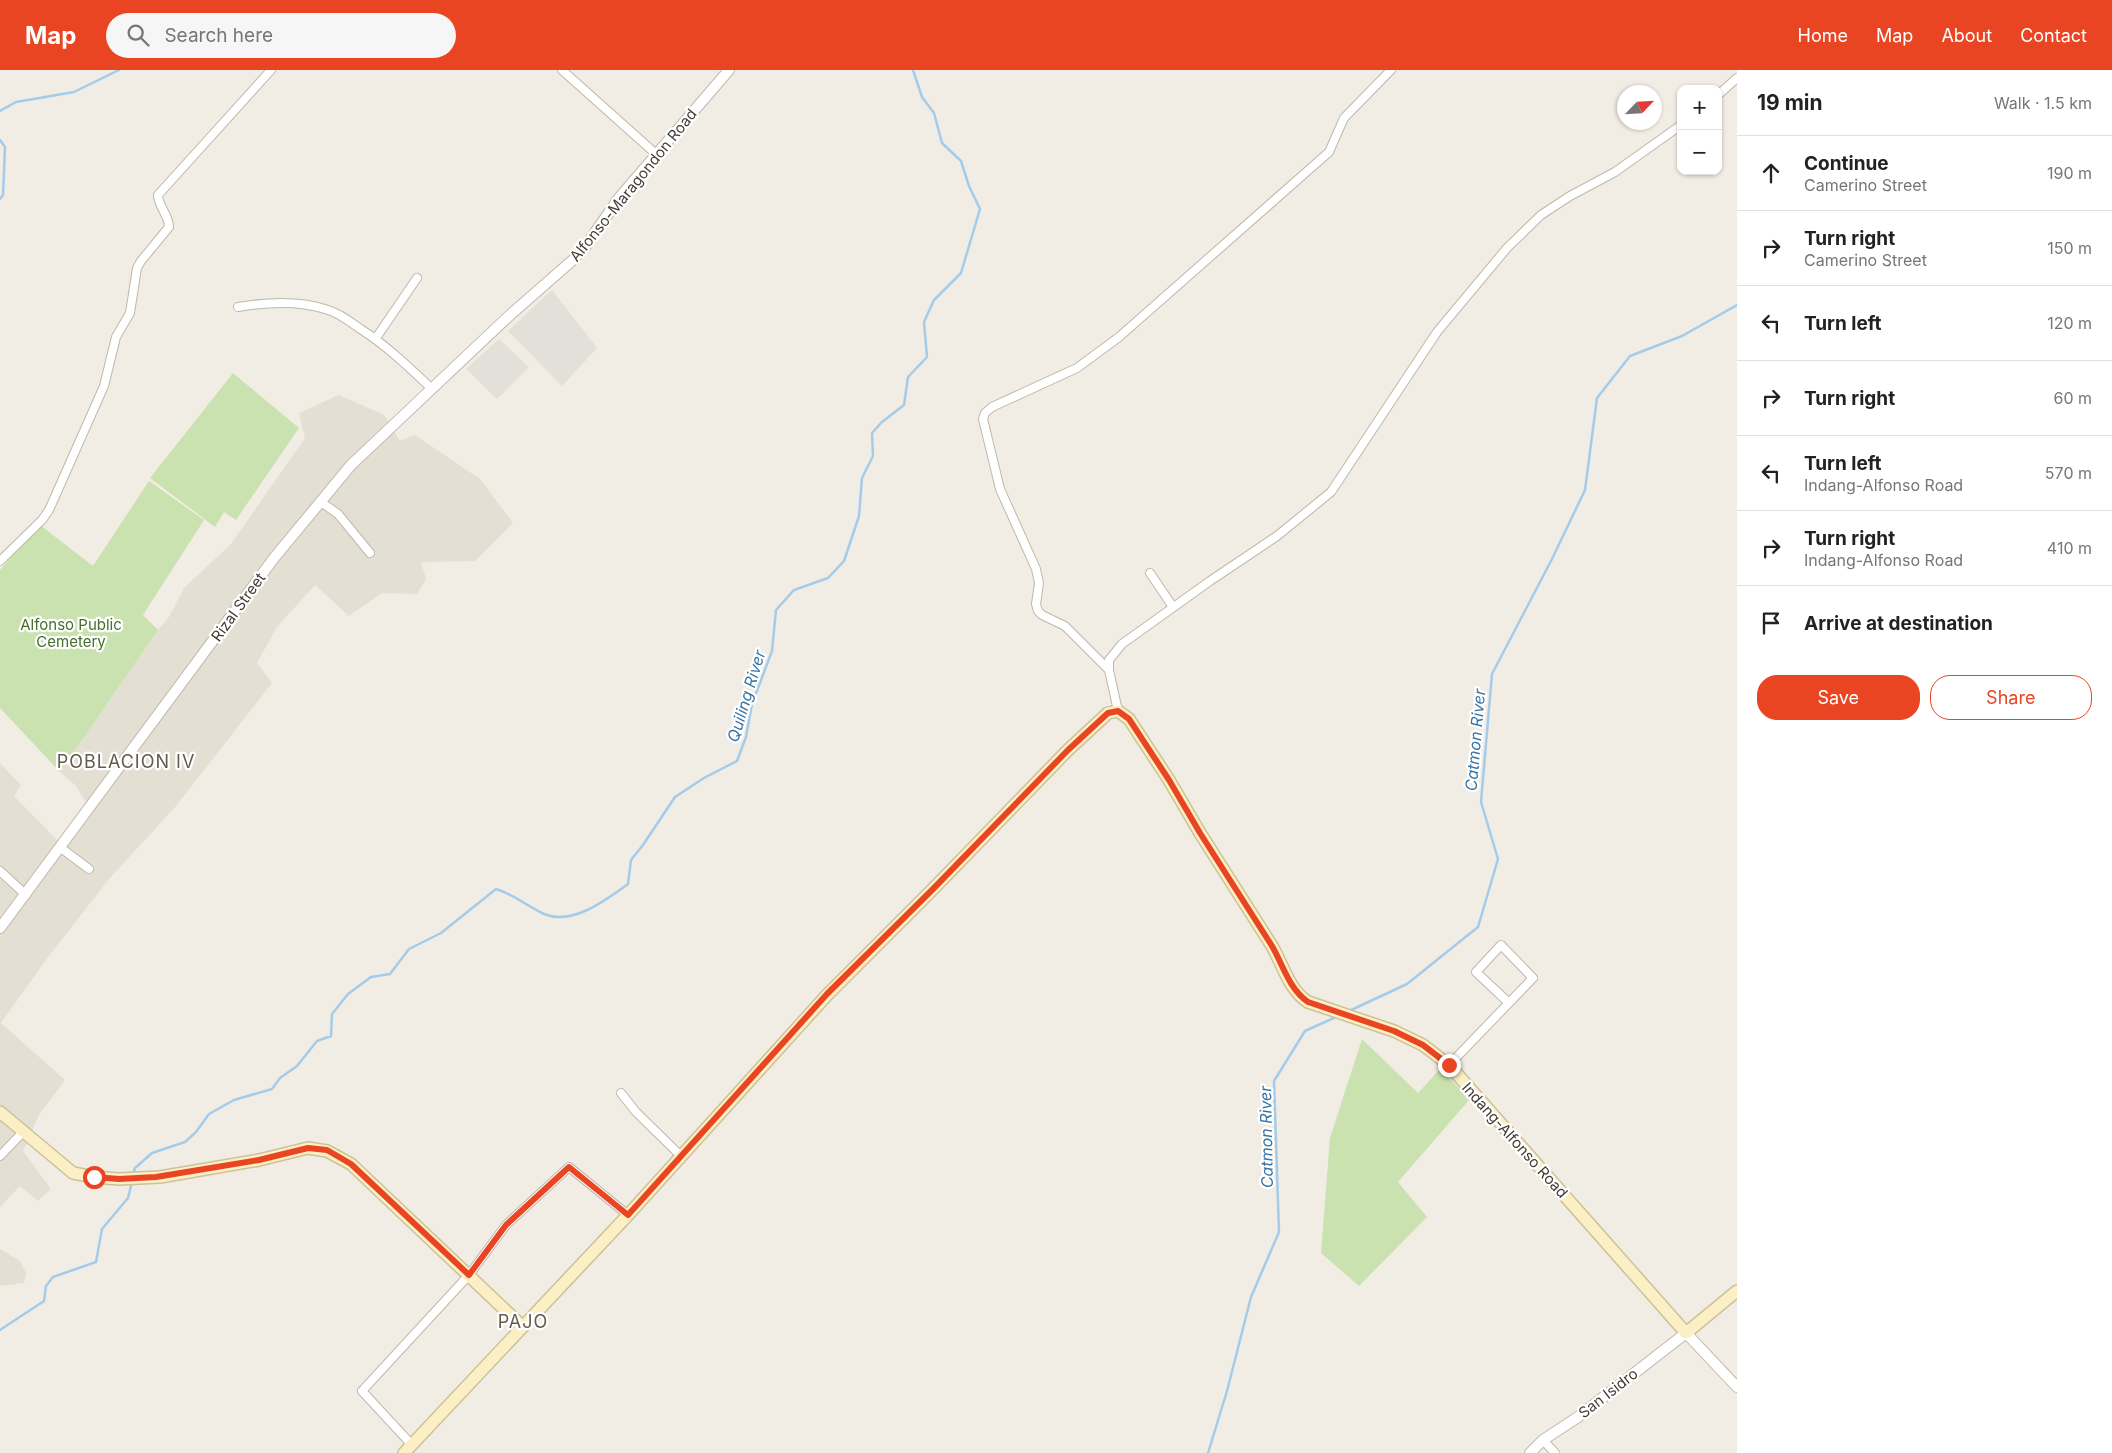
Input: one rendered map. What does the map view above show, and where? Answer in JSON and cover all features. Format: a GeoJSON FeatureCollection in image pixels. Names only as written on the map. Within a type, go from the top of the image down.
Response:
{"type":"FeatureCollection","features":[{"type":"Feature","properties":{"kind":"main road","name":"Indang-Alfonso Road"},"geometry":{"type":"LineString","coordinates":[[1118,711],[1129,719],[1169,780],[1282,964],[1290,984],[1300,997],[1308,1002],[1394,1031],[1423,1045],[1449,1065],[1686,1333]]}},
{"type":"Feature","properties":{"kind":"main road"},"geometry":{"type":"LineString","coordinates":[[408,1449],[628,1215],[827,994],[926,896],[1068,750],[1108,713],[1118,711]]}},
{"type":"Feature","properties":{"kind":"main road"},"geometry":{"type":"LineString","coordinates":[[0,1112],[73,1173],[119,1179],[156,1177],[259,1160],[308,1148],[327,1150],[351,1164],[522,1326]]}},
{"type":"Feature","properties":{"kind":"main road"},"geometry":{"type":"LineString","coordinates":[[1686,1333],[1737,1291]]}},
{"type":"Feature","properties":{"kind":"street"},"geometry":{"type":"LineString","coordinates":[[0,561],[42,520],[49,510],[104,386],[116,337],[130,313],[137,268],[140,261],[170,227],[169,220],[159,202],[158,195],[271,70]]}},
{"type":"Feature","properties":{"kind":"street"},"geometry":{"type":"LineString","coordinates":[[562,70],[656,154]]}},
{"type":"Feature","properties":{"kind":"street","name":"Alfonso-Maragondon Road"},"geometry":{"type":"LineString","coordinates":[[510,315],[574,259],[596,232],[619,198],[729,70]]}},
{"type":"Feature","properties":{"kind":"street"},"geometry":{"type":"LineString","coordinates":[[1109,670],[1065,626],[1042,615],[1038,611],[1036,604],[1038,583],[1036,569],[1000,489],[983,419],[985,413],[992,407],[1077,368],[1120,337],[1329,152],[1344,118],[1391,70]]}},
{"type":"Feature","properties":{"kind":"street"},"geometry":{"type":"LineString","coordinates":[[1722,91],[1737,78]]}},
{"type":"Feature","properties":{"kind":"street"},"geometry":{"type":"LineString","coordinates":[[1118,711],[1109,670],[1109,660],[1122,644],[1277,536],[1331,492],[1437,332],[1483,275],[1542,215],[1570,196],[1616,172],[1677,128]]}},
{"type":"Feature","properties":{"kind":"street"},"geometry":{"type":"LineString","coordinates":[[376,338],[416,278]]}},
{"type":"Feature","properties":{"kind":"street"},"geometry":{"type":"LineString","coordinates":[[238,307],[269,302],[325,309],[347,319],[376,338],[432,389]]}},
{"type":"Feature","properties":{"kind":"street","name":"Rizal Street"},"geometry":{"type":"LineString","coordinates":[[0,928],[274,558],[351,466],[510,315]]}},
{"type":"Feature","properties":{"kind":"street"},"geometry":{"type":"LineString","coordinates":[[321,502],[338,514],[370,553]]}},
{"type":"Feature","properties":{"kind":"street"},"geometry":{"type":"LineString","coordinates":[[1150,572],[1173,607]]}},
{"type":"Feature","properties":{"kind":"street"},"geometry":{"type":"LineString","coordinates":[[61,848],[89,869]]}},
{"type":"Feature","properties":{"kind":"street"},"geometry":{"type":"LineString","coordinates":[[0,871],[26,895]]}},
{"type":"Feature","properties":{"kind":"street"},"geometry":{"type":"LineString","coordinates":[[1449,1065],[1509,1003],[1533,978],[1501,945],[1476,972],[1509,1003]]}},
{"type":"Feature","properties":{"kind":"street"},"geometry":{"type":"LineString","coordinates":[[621,1093],[636,1112],[681,1156]]}},
{"type":"Feature","properties":{"kind":"street"},"geometry":{"type":"LineString","coordinates":[[0,1156],[23,1132]]}},
{"type":"Feature","properties":{"kind":"street"},"geometry":{"type":"LineString","coordinates":[[408,1449],[362,1391],[469,1275],[506,1225],[569,1167],[628,1215]]}},
{"type":"Feature","properties":{"kind":"street"},"geometry":{"type":"LineString","coordinates":[[1686,1333],[1737,1387]]}},
{"type":"Feature","properties":{"kind":"street","name":"San Isidro"},"geometry":{"type":"LineString","coordinates":[[1530,1453],[1544,1440],[1578,1417],[1686,1333]]}},
{"type":"Feature","properties":{"kind":"street"},"geometry":{"type":"LineString","coordinates":[[1544,1440],[1555,1453]]}},
{"type":"Feature","properties":{"kind":"shaded area"},"geometry":{"type":"Polygon","coordinates":[[[552,290],[597,348],[562,386],[508,331],[552,290]]]}},
{"type":"Feature","properties":{"kind":"shaded area"},"geometry":{"type":"Polygon","coordinates":[[[499,339],[529,367],[497,399],[466,369],[499,339]]]}},
{"type":"Feature","properties":{"kind":"shaded area"},"geometry":{"type":"Polygon","coordinates":[[[339,395],[384,415],[400,441],[415,435],[480,479],[513,523],[475,561],[421,562],[426,579],[417,594],[382,593],[349,616],[315,585],[277,627],[257,663],[272,683],[176,806],[109,879],[49,956],[1,1023],[65,1080],[39,1115],[23,1151],[51,1189],[38,1201],[20,1186],[0,1207],[0,763],[21,785],[14,796],[59,842],[90,809],[75,785],[60,772],[158,630],[169,617],[184,588],[231,544],[305,438],[299,413],[339,395]]]}},
{"type":"Feature","properties":{"kind":"shaded area"},"geometry":{"type":"Polygon","coordinates":[[[0,1249],[20,1261],[26,1273],[24,1283],[0,1286],[0,1249]]]}},
{"type":"Feature","properties":{"kind":"green space"},"geometry":{"type":"Polygon","coordinates":[[[233,373],[299,428],[236,520],[224,512],[215,527],[150,478],[233,373]]]}},
{"type":"Feature","properties":{"kind":"green space","name":"Alfonso Public Cemetery"},"geometry":{"type":"Polygon","coordinates":[[[149,481],[204,520],[143,615],[158,630],[60,772],[0,708],[0,570],[40,525],[93,566],[149,481]]]}},
{"type":"Feature","properties":{"kind":"green space"},"geometry":{"type":"Polygon","coordinates":[[[1362,1039],[1418,1093],[1440,1069],[1470,1099],[1398,1182],[1427,1217],[1359,1286],[1321,1253],[1330,1138],[1362,1039]]]}},
{"type":"Feature","properties":{"kind":"waterway"},"geometry":{"type":"LineString","coordinates":[[0,111],[16,102],[74,92],[119,70]]}},
{"type":"Feature","properties":{"kind":"waterway","name":"Quiling River"},"geometry":{"type":"LineString","coordinates":[[133,1174],[135,1168],[152,1153],[185,1142],[196,1132],[209,1114],[234,1100],[272,1089],[280,1078],[297,1066],[317,1041],[331,1036],[332,1014],[348,994],[371,977],[390,974],[409,949],[441,933],[496,889],[544,914],[555,917],[577,914],[610,897],[628,884],[631,860],[675,797],[704,778],[737,761],[746,737],[752,704],[772,651],[776,610],[794,590],[828,578],[844,561],[859,516],[862,478],[873,456],[872,433],[882,422],[904,405],[908,377],[927,357],[924,322],[934,300],[961,273],[980,209],[969,186],[961,161],[942,143],[934,113],[922,97],[913,70]]}},
{"type":"Feature","properties":{"kind":"waterway"},"geometry":{"type":"LineString","coordinates":[[0,140],[5,147],[3,195],[0,199]]}},
{"type":"Feature","properties":{"kind":"waterway","name":"Catmon River"},"geometry":{"type":"LineString","coordinates":[[1349,1011],[1407,984],[1478,927],[1498,859],[1481,802],[1492,674],[1552,559],[1585,490],[1597,398],[1630,356],[1682,336],[1737,305]]}},
{"type":"Feature","properties":{"kind":"waterway","name":"Catmon River"},"geometry":{"type":"LineString","coordinates":[[1208,1453],[1227,1391],[1251,1297],[1279,1232],[1274,1081],[1305,1031],[1338,1016]]}},
{"type":"Feature","properties":{"kind":"waterway","name":"Quiling River"},"geometry":{"type":"LineString","coordinates":[[0,1330],[44,1301],[46,1286],[53,1277],[96,1262],[102,1229],[128,1198],[132,1182]]}},
{"type":"Feature","properties":{"kind":"district","name":"POBLACION IV"},"geometry":{"type":"Point","coordinates":[126,761]}},
{"type":"Feature","properties":{"kind":"district","name":"PAJO"},"geometry":{"type":"Point","coordinates":[523,1321]}},
{"type":"Feature","properties":{"kind":"route"},"geometry":{"type":"LineString","coordinates":[[94,1177],[119,1179],[156,1177],[259,1160],[308,1148],[327,1150],[351,1164],[469,1275],[506,1225],[534,1197],[569,1167],[628,1215],[827,994],[933,889],[1068,750],[1108,713],[1118,711],[1129,719],[1169,780],[1200,833],[1272,946],[1290,984],[1300,997],[1308,1002],[1394,1031],[1423,1045],[1449,1065]]}}]}
